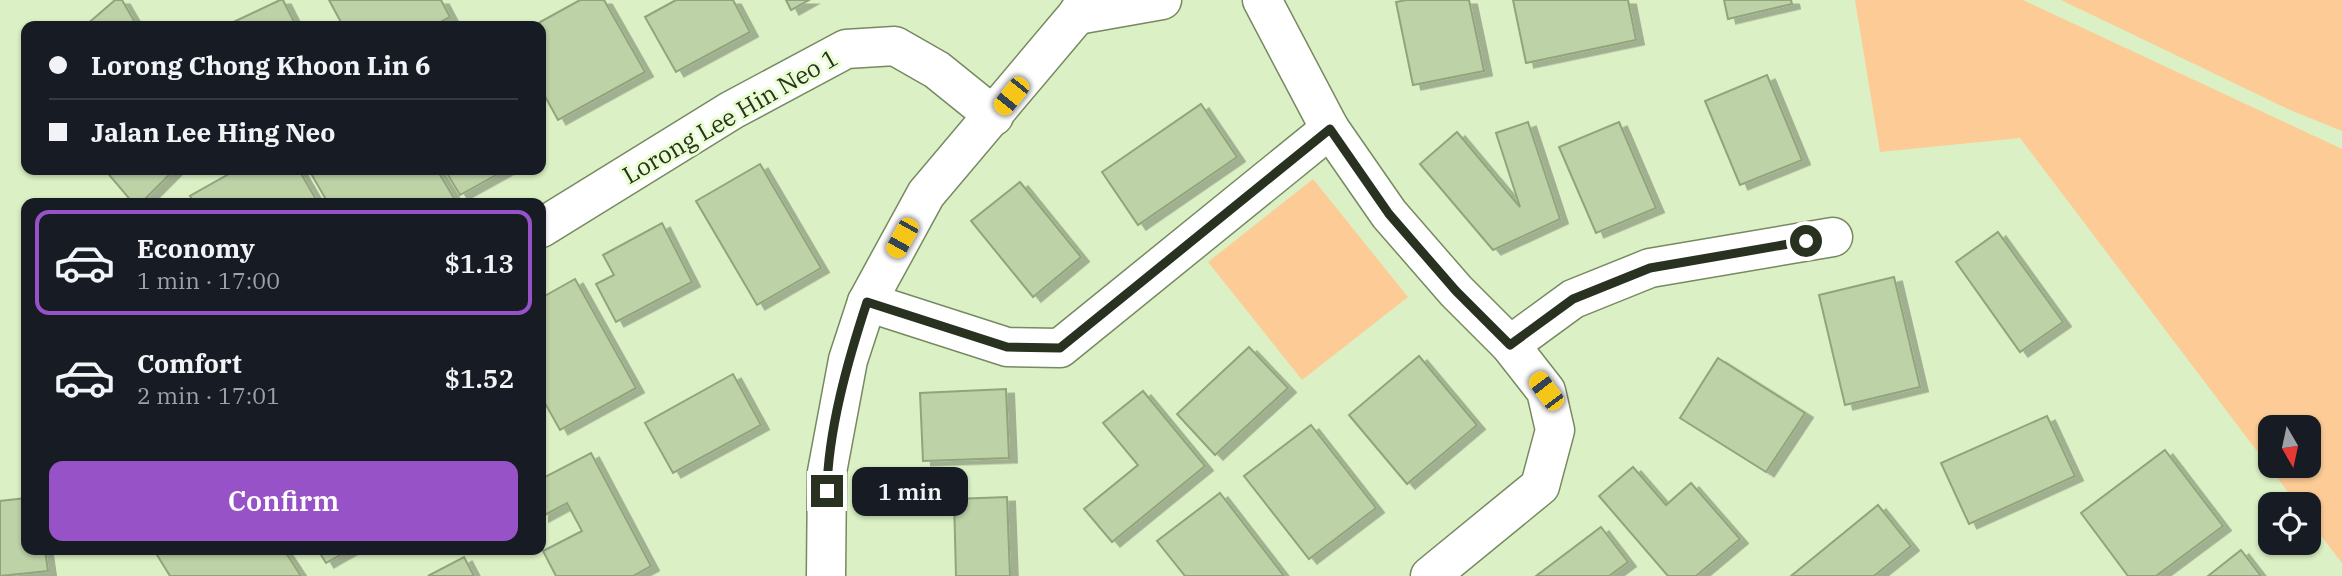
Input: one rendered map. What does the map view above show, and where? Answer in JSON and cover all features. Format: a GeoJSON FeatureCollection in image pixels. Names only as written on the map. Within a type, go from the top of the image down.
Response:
{"type":"FeatureCollection","features":[{"type":"Feature","properties":{"kind":"street"},"geometry":{"type":"LineString","coordinates":[[826,576],[827,472],[848,360],[867,302],[926,194],[1082,8],[1162,0]]}},
{"type":"Feature","properties":{"kind":"street"},"geometry":{"type":"LineString","coordinates":[[1262,0],[1330,129],[1389,214],[1456,291],[1510,345],[1546,391],[1556,430],[1541,486],[1430,576]]}},
{"type":"Feature","properties":{"kind":"street","name":"Lorong Lee Hin Neo 1"},"geometry":{"type":"LineString","coordinates":[[546,225],[732,110],[846,49],[895,46],[937,70],[994,116]]}},
{"type":"Feature","properties":{"kind":"street"},"geometry":{"type":"LineString","coordinates":[[867,302],[1007,347],[1060,348],[1330,129]]}},
{"type":"Feature","properties":{"kind":"street"},"geometry":{"type":"LineString","coordinates":[[1510,345],[1573,299],[1650,268],[1833,237]]}},
{"type":"Feature","properties":{"kind":"shaded area"},"geometry":{"type":"Polygon","coordinates":[[[1855,0],[2023,0],[2342,149],[2342,563],[2321,536],[2321,492],[2288,492],[2277,478],[2321,478],[2321,415],[2258,415],[2258,452],[2020,138],[1880,152],[1855,0]]]}},
{"type":"Feature","properties":{"kind":"shaded area"},"geometry":{"type":"Polygon","coordinates":[[[2061,0],[2342,0],[2342,131],[2290,110],[2061,0]]]}},
{"type":"Feature","properties":{"kind":"shaded area"},"geometry":{"type":"Polygon","coordinates":[[[1313,179],[1408,297],[1302,380],[1208,262],[1313,179]]]}},
{"type":"Feature","properties":{"kind":"building"},"geometry":{"type":"Polygon","coordinates":[[[115,0],[122,0],[134,21],[91,21],[115,0]]]}},
{"type":"Feature","properties":{"kind":"building"},"geometry":{"type":"Polygon","coordinates":[[[283,0],[294,21],[236,21],[283,0]]]}},
{"type":"Feature","properties":{"kind":"building"},"geometry":{"type":"Polygon","coordinates":[[[329,0],[441,0],[450,17],[442,21],[340,21],[329,0]]]}},
{"type":"Feature","properties":{"kind":"building"},"geometry":{"type":"Polygon","coordinates":[[[580,0],[604,0],[645,72],[558,120],[546,98],[546,21],[542,21],[580,0]]]}},
{"type":"Feature","properties":{"kind":"building"},"geometry":{"type":"Polygon","coordinates":[[[676,0],[733,0],[750,32],[676,72],[645,17],[676,0]]]}},
{"type":"Feature","properties":{"kind":"building"},"geometry":{"type":"Polygon","coordinates":[[[786,0],[809,0],[791,10],[786,0]]]}},
{"type":"Feature","properties":{"kind":"building"},"geometry":{"type":"Polygon","coordinates":[[[1469,0],[1484,71],[1413,85],[1396,2],[1469,0]]]}},
{"type":"Feature","properties":{"kind":"building"},"geometry":{"type":"Polygon","coordinates":[[[1513,0],[1628,0],[1636,40],[1526,63],[1513,0]]]}},
{"type":"Feature","properties":{"kind":"building"},"geometry":{"type":"Polygon","coordinates":[[[1724,0],[1791,0],[1792,4],[1728,19],[1724,0]]]}},
{"type":"Feature","properties":{"kind":"building"},"geometry":{"type":"Polygon","coordinates":[[[1767,75],[1802,160],[1740,185],[1705,101],[1767,75]]]}},
{"type":"Feature","properties":{"kind":"building"},"geometry":{"type":"Polygon","coordinates":[[[1201,104],[1237,157],[1138,225],[1102,172],[1201,104]]]}},
{"type":"Feature","properties":{"kind":"building"},"geometry":{"type":"Polygon","coordinates":[[[1528,122],[1560,219],[1493,250],[1420,164],[1457,132],[1520,207],[1496,133],[1528,122]]]}},
{"type":"Feature","properties":{"kind":"building"},"geometry":{"type":"Polygon","coordinates":[[[1619,122],[1656,208],[1596,233],[1559,147],[1619,122]]]}},
{"type":"Feature","properties":{"kind":"building"},"geometry":{"type":"Polygon","coordinates":[[[760,164],[821,268],[757,305],[696,201],[760,164]]]}},
{"type":"Feature","properties":{"kind":"building"},"geometry":{"type":"Polygon","coordinates":[[[109,175],[169,175],[146,198],[129,198],[109,175]]]}},
{"type":"Feature","properties":{"kind":"building"},"geometry":{"type":"Polygon","coordinates":[[[227,175],[302,175],[315,198],[191,198],[190,196],[227,175]]]}},
{"type":"Feature","properties":{"kind":"building"},"geometry":{"type":"Polygon","coordinates":[[[312,175],[440,175],[454,198],[325,198],[312,175]]]}},
{"type":"Feature","properties":{"kind":"building"},"geometry":{"type":"Polygon","coordinates":[[[448,175],[496,175],[460,195],[448,175]]]}},
{"type":"Feature","properties":{"kind":"building"},"geometry":{"type":"Polygon","coordinates":[[[1020,182],[1081,257],[1033,297],[971,221],[1020,182]]]}},
{"type":"Feature","properties":{"kind":"building"},"geometry":{"type":"Polygon","coordinates":[[[662,223],[692,282],[616,322],[596,284],[614,275],[603,255],[662,223]]]}},
{"type":"Feature","properties":{"kind":"building"},"geometry":{"type":"Polygon","coordinates":[[[1998,232],[2063,322],[2020,352],[1956,262],[1998,232]]]}},
{"type":"Feature","properties":{"kind":"building"},"geometry":{"type":"Polygon","coordinates":[[[1894,277],[1920,387],[1845,405],[1819,295],[1894,277]]]}},
{"type":"Feature","properties":{"kind":"building"},"geometry":{"type":"Polygon","coordinates":[[[575,279],[636,388],[560,430],[546,405],[546,295],[575,279]]]}},
{"type":"Feature","properties":{"kind":"building"},"geometry":{"type":"Polygon","coordinates":[[[1249,347],[1288,388],[1215,455],[1177,414],[1249,347]]]}},
{"type":"Feature","properties":{"kind":"building"},"geometry":{"type":"Polygon","coordinates":[[[1419,356],[1477,425],[1407,484],[1349,415],[1419,356]]]}},
{"type":"Feature","properties":{"kind":"building"},"geometry":{"type":"Polygon","coordinates":[[[1718,358],[1805,413],[1766,472],[1680,418],[1718,358]]]}},
{"type":"Feature","properties":{"kind":"building"},"geometry":{"type":"Polygon","coordinates":[[[733,374],[761,425],[673,473],[645,423],[733,374]]]}},
{"type":"Feature","properties":{"kind":"building"},"geometry":{"type":"Polygon","coordinates":[[[1006,389],[1009,458],[923,461],[920,393],[1006,389]]]}},
{"type":"Feature","properties":{"kind":"building"},"geometry":{"type":"Polygon","coordinates":[[[1143,391],[1205,466],[1112,542],[1084,509],[1138,465],[1103,423],[1143,391]]]}},
{"type":"Feature","properties":{"kind":"building"},"geometry":{"type":"Polygon","coordinates":[[[2047,416],[2075,476],[1969,524],[1941,463],[2047,416]]]}},
{"type":"Feature","properties":{"kind":"building"},"geometry":{"type":"Polygon","coordinates":[[[1311,425],[1376,508],[1309,559],[1244,476],[1311,425]]]}},
{"type":"Feature","properties":{"kind":"building"},"geometry":{"type":"Polygon","coordinates":[[[2165,450],[2223,526],[2156,576],[2128,576],[2081,513],[2165,450]]]}},
{"type":"Feature","properties":{"kind":"building"},"geometry":{"type":"Polygon","coordinates":[[[591,453],[651,566],[633,576],[556,576],[545,555],[546,549],[582,531],[567,503],[546,514],[546,476],[591,453]]]}},
{"type":"Feature","properties":{"kind":"building"},"geometry":{"type":"Polygon","coordinates":[[[1633,467],[1666,505],[1691,483],[1740,539],[1696,576],[1668,576],[1599,496],[1633,467]]]}},
{"type":"Feature","properties":{"kind":"building"},"geometry":{"type":"Polygon","coordinates":[[[1220,493],[1284,576],[1185,576],[1157,541],[1220,493]]]}},
{"type":"Feature","properties":{"kind":"building"},"geometry":{"type":"Polygon","coordinates":[[[1007,497],[1010,576],[956,576],[954,499],[1007,497]]]}},
{"type":"Feature","properties":{"kind":"building"},"geometry":{"type":"Polygon","coordinates":[[[21,499],[21,555],[46,555],[48,571],[0,576],[0,501],[21,499]]]}},
{"type":"Feature","properties":{"kind":"building"},"geometry":{"type":"Polygon","coordinates":[[[1878,505],[1911,546],[1874,576],[1791,576],[1878,505]]]}},
{"type":"Feature","properties":{"kind":"building"},"geometry":{"type":"Polygon","coordinates":[[[1601,527],[1628,562],[1609,576],[1536,576],[1601,527]]]}},
{"type":"Feature","properties":{"kind":"building"},"geometry":{"type":"Polygon","coordinates":[[[2241,550],[2261,576],[2208,576],[2241,550]]]}},
{"type":"Feature","properties":{"kind":"building"},"geometry":{"type":"Polygon","coordinates":[[[157,555],[287,555],[301,576],[170,576],[157,555]]]}},
{"type":"Feature","properties":{"kind":"building"},"geometry":{"type":"Polygon","coordinates":[[[321,555],[340,555],[326,563],[321,555]]]}},
{"type":"Feature","properties":{"kind":"building"},"geometry":{"type":"Polygon","coordinates":[[[464,557],[474,576],[428,576],[464,557]]]}},
{"type":"Feature","properties":{"kind":"route"},"geometry":{"type":"LineString","coordinates":[[827,491],[827,472],[848,360],[867,302],[1007,347],[1060,348],[1330,129],[1389,214],[1456,291],[1510,345],[1573,299],[1650,268],[1806,241]]}}]}
